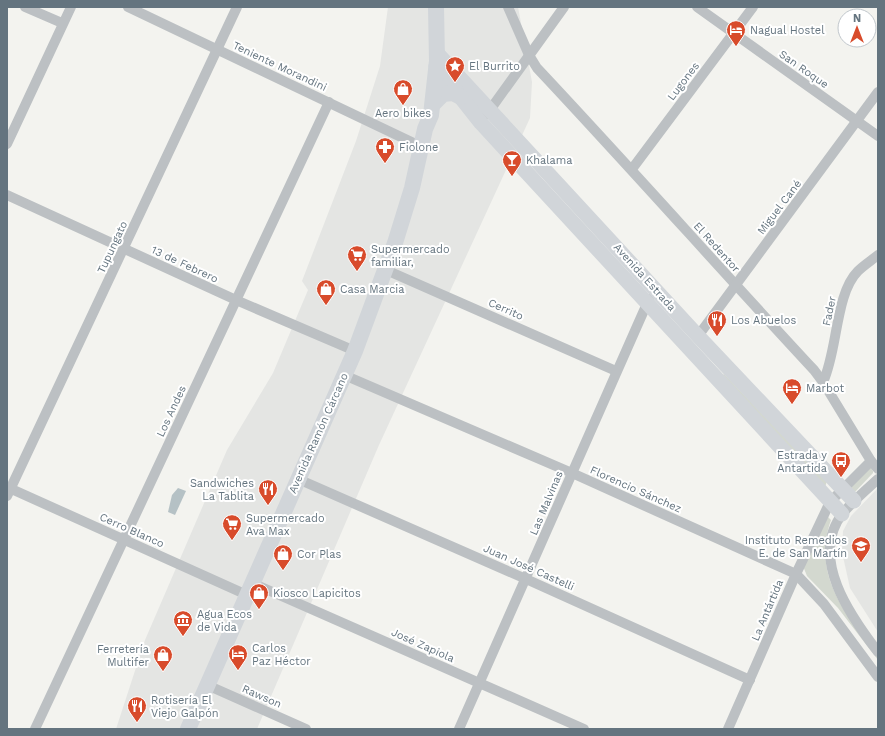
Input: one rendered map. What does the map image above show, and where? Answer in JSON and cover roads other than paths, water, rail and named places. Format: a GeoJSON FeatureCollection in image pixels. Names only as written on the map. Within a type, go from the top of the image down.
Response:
{"type":"FeatureCollection","features":[{"type":"Feature","properties":{"kind":"main road","name":"Avenida Ramón Cárcano"},"geometry":{"type":"LineString","coordinates":[[188,729],[355,351],[386,270],[406,209],[425,129],[431,115],[433,104],[436,59],[432,58],[432,28],[430,10]]}},
{"type":"Feature","properties":{"kind":"main road","name":"Avenida Ramón Cárcano"},"geometry":{"type":"LineString","coordinates":[[425,129],[423,114],[430,10]]}},
{"type":"Feature","properties":{"kind":"main road","name":"Avenida Estrada"},"geometry":{"type":"LineString","coordinates":[[436,59],[460,97],[481,123],[615,267],[646,304],[842,514]]}},
{"type":"Feature","properties":{"kind":"main road","name":"Avenida Estrada"},"geometry":{"type":"LineString","coordinates":[[436,59],[490,109],[698,336],[854,501]]}},
{"type":"Feature","properties":{"kind":"main road"},"geometry":{"type":"LineString","coordinates":[[433,104],[443,94],[453,93],[460,97]]}},
{"type":"Feature","properties":{"kind":"main road"},"geometry":{"type":"LineString","coordinates":[[718,380],[729,368]]}},
{"type":"Feature","properties":{"kind":"street"},"geometry":{"type":"LineString","coordinates":[[25,7],[62,23]]}},
{"type":"Feature","properties":{"kind":"street"},"geometry":{"type":"LineString","coordinates":[[7,144],[62,23],[71,7]]}},
{"type":"Feature","properties":{"kind":"street","name":"Teniente Morandini"},"geometry":{"type":"LineString","coordinates":[[128,7],[422,146]]}},
{"type":"Feature","properties":{"kind":"street","name":"Tupungato"},"geometry":{"type":"LineString","coordinates":[[8,490],[124,249],[237,7]]}},
{"type":"Feature","properties":{"kind":"street","name":"El Redentor"},"geometry":{"type":"LineString","coordinates":[[508,7],[529,55],[537,68],[632,169],[823,382],[874,465],[842,490],[830,502]]}},
{"type":"Feature","properties":{"kind":"street"},"geometry":{"type":"LineString","coordinates":[[481,123],[564,7]]}},
{"type":"Feature","properties":{"kind":"street","name":"San Roque"},"geometry":{"type":"LineString","coordinates":[[697,7],[878,136]]}},
{"type":"Feature","properties":{"kind":"street","name":"Lugones"},"geometry":{"type":"LineString","coordinates":[[632,169],[753,7]]}},
{"type":"Feature","properties":{"kind":"street","name":"Miguel Cané"},"geometry":{"type":"LineString","coordinates":[[698,336],[878,92]]}},
{"type":"Feature","properties":{"kind":"street","name":"Los Andes"},"geometry":{"type":"LineString","coordinates":[[35,729],[330,102]]}},
{"type":"Feature","properties":{"kind":"street","name":"13 de Febrero"},"geometry":{"type":"LineString","coordinates":[[7,195],[236,300],[355,351]]}},
{"type":"Feature","properties":{"kind":"street","name":"Fader"},"geometry":{"type":"LineString","coordinates":[[823,382],[830,367],[842,303],[846,292],[858,271],[878,255]]}},
{"type":"Feature","properties":{"kind":"street"},"geometry":{"type":"LineString","coordinates":[[615,267],[625,256]]}},
{"type":"Feature","properties":{"kind":"street","name":"Cerrito"},"geometry":{"type":"LineString","coordinates":[[386,270],[616,371]]}},
{"type":"Feature","properties":{"kind":"street","name":"Las Malvinas"},"geometry":{"type":"LineString","coordinates":[[459,729],[654,287]]}},
{"type":"Feature","properties":{"kind":"street","name":"Florencio Sánchez"},"geometry":{"type":"LineString","coordinates":[[344,374],[572,473],[796,574],[824,604],[878,677]]}},
{"type":"Feature","properties":{"kind":"street","name":"Juan José Castelli"},"geometry":{"type":"LineString","coordinates":[[298,479],[526,579],[750,680]]}},
{"type":"Feature","properties":{"kind":"street"},"geometry":{"type":"LineString","coordinates":[[878,479],[842,514],[833,531],[830,544],[832,570],[839,589],[849,610],[878,652]]}},
{"type":"Feature","properties":{"kind":"street","name":"Cerro Blanco"},"geometry":{"type":"LineString","coordinates":[[8,490],[125,540],[249,589]]}},
{"type":"Feature","properties":{"kind":"street","name":"La Antártida"},"geometry":{"type":"LineString","coordinates":[[728,729],[796,574],[830,502]]}},
{"type":"Feature","properties":{"kind":"street","name":"José Zapiola"},"geometry":{"type":"LineString","coordinates":[[249,589],[480,684],[584,729]]}},
{"type":"Feature","properties":{"kind":"street","name":"Rawson"},"geometry":{"type":"LineString","coordinates":[[207,685],[306,729]]}},
{"type":"Feature","properties":{"kind":"place","name":"Nagual Hostel"},"geometry":{"type":"Point","coordinates":[736,47]}},
{"type":"Feature","properties":{"kind":"place","name":"El Burrito"},"geometry":{"type":"Point","coordinates":[455,83]}},
{"type":"Feature","properties":{"kind":"place","name":"Aero bikes"},"geometry":{"type":"Point","coordinates":[403,106]}},
{"type":"Feature","properties":{"kind":"place","name":"Fiolone"},"geometry":{"type":"Point","coordinates":[385,164]}},
{"type":"Feature","properties":{"kind":"place","name":"Khalama"},"geometry":{"type":"Point","coordinates":[512,177]}},
{"type":"Feature","properties":{"kind":"place","name":"Supermercado familiar,"},"geometry":{"type":"Point","coordinates":[357,272]}},
{"type":"Feature","properties":{"kind":"place","name":"Casa Marcia"},"geometry":{"type":"Point","coordinates":[326,306]}},
{"type":"Feature","properties":{"kind":"place","name":"Los Abuelos"},"geometry":{"type":"Point","coordinates":[717,337]}},
{"type":"Feature","properties":{"kind":"place","name":"Marbot"},"geometry":{"type":"Point","coordinates":[792,405]}},
{"type":"Feature","properties":{"kind":"place","name":"Estrada y Antartida"},"geometry":{"type":"Point","coordinates":[841,478]}},
{"type":"Feature","properties":{"kind":"place","name":"Sandwiches La Tablita"},"geometry":{"type":"Point","coordinates":[268,506]}},
{"type":"Feature","properties":{"kind":"place","name":"Supermercado Ava Max"},"geometry":{"type":"Point","coordinates":[232,541]}},
{"type":"Feature","properties":{"kind":"place","name":"Instituto Remedios E. de San Martín"},"geometry":{"type":"Point","coordinates":[861,563]}},
{"type":"Feature","properties":{"kind":"place","name":"Cor Plas"},"geometry":{"type":"Point","coordinates":[283,571]}},
{"type":"Feature","properties":{"kind":"place","name":"Kiosco Lapicitos"},"geometry":{"type":"Point","coordinates":[259,610]}},
{"type":"Feature","properties":{"kind":"place","name":"Agua Ecos de Vida"},"geometry":{"type":"Point","coordinates":[183,637]}},
{"type":"Feature","properties":{"kind":"place","name":"Carlos Paz Héctor"},"geometry":{"type":"Point","coordinates":[238,671]}},
{"type":"Feature","properties":{"kind":"place","name":"Ferretería Multifer"},"geometry":{"type":"Point","coordinates":[163,672]}},
{"type":"Feature","properties":{"kind":"place","name":"Rotisería El Viejo Galpón"},"geometry":{"type":"Point","coordinates":[137,723]}}]}
